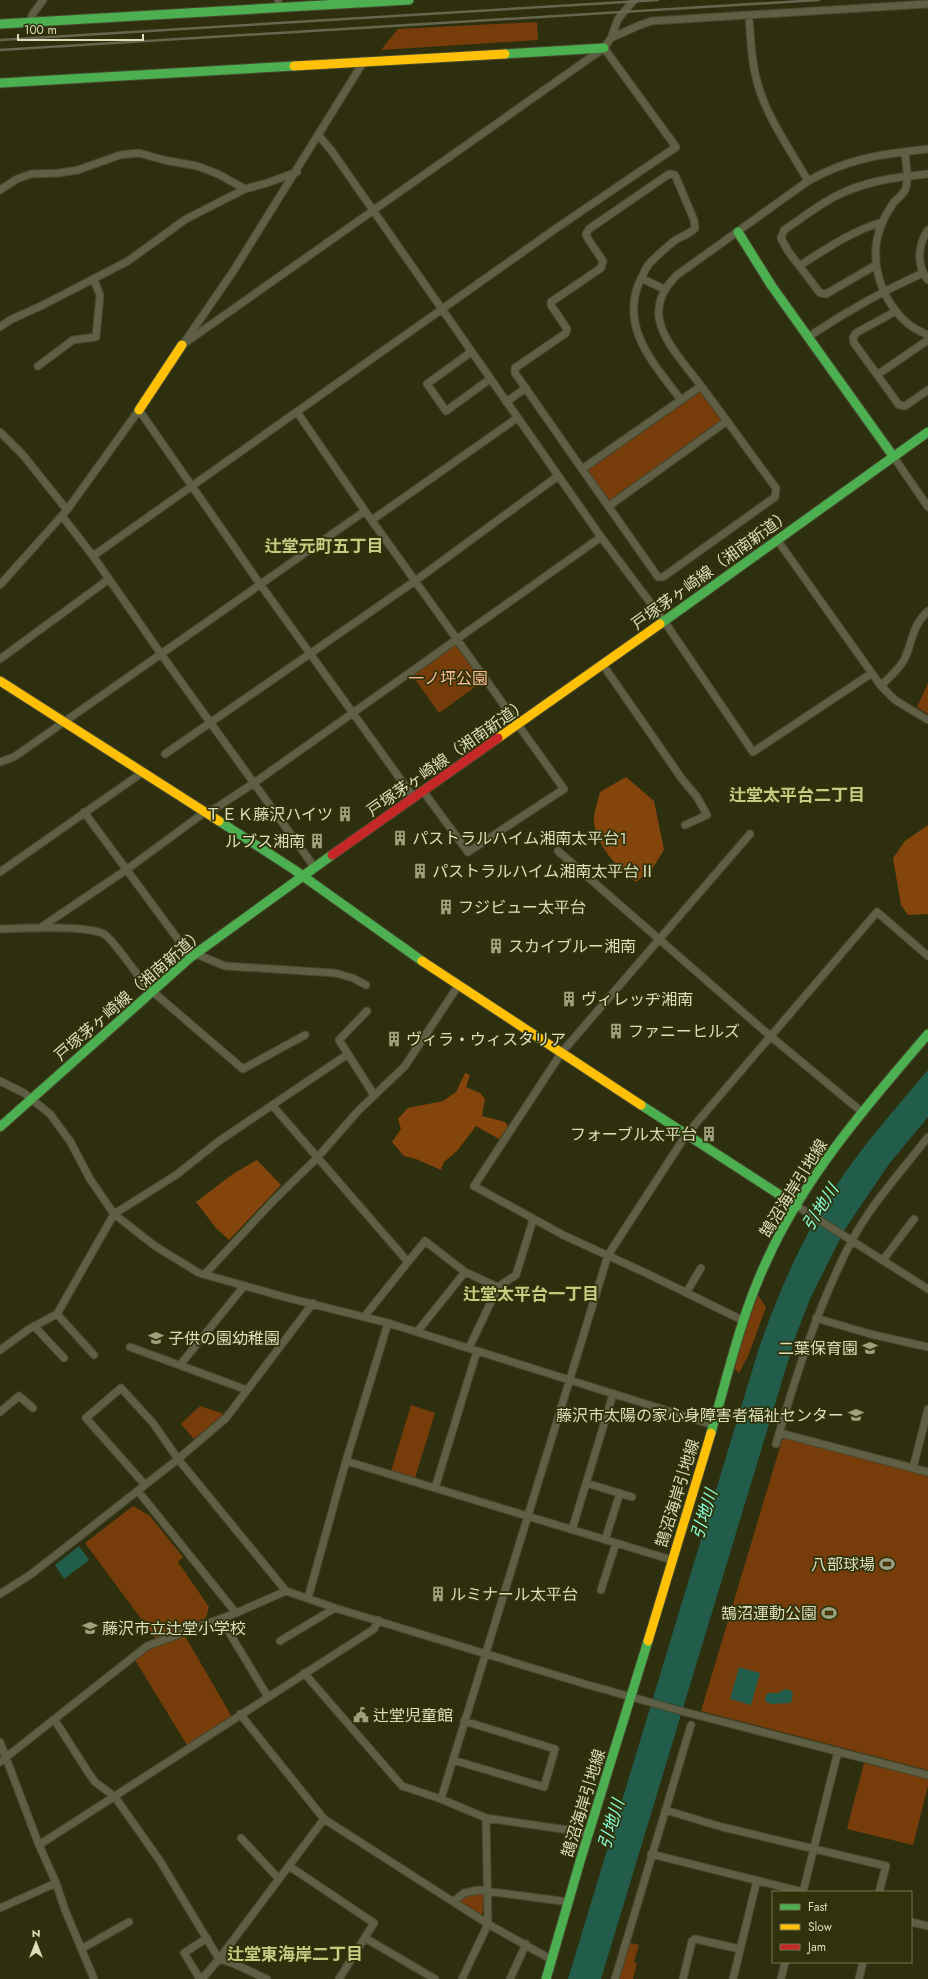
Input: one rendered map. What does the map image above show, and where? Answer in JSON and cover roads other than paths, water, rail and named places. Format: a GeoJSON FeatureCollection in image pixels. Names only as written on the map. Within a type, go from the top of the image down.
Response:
{"type":"FeatureCollection","features":[{"type":"Feature","properties":{"kind":"street"},"geometry":{"type":"LineString","coordinates":[[30,23],[32,15],[43,0]]}},
{"type":"Feature","properties":{"kind":"street"},"geometry":{"type":"LineString","coordinates":[[0,24],[279,4],[409,0]]}},
{"type":"Feature","properties":{"kind":"street"},"geometry":{"type":"LineString","coordinates":[[182,345],[604,48],[611,38],[618,19],[634,0]]}},
{"type":"Feature","properties":{"kind":"street"},"geometry":{"type":"LineString","coordinates":[[611,38],[652,21],[928,4]]}},
{"type":"Feature","properties":{"kind":"street"},"geometry":{"type":"LineString","coordinates":[[749,15],[752,57],[761,94],[778,129],[808,181]]}},
{"type":"Feature","properties":{"kind":"street"},"geometry":{"type":"LineString","coordinates":[[0,83],[604,48]]}},
{"type":"Feature","properties":{"kind":"street"},"geometry":{"type":"LineString","coordinates":[[93,556],[676,147],[604,48]]}},
{"type":"Feature","properties":{"kind":"street"},"geometry":{"type":"LineString","coordinates":[[0,585],[67,510],[139,410],[234,270],[297,172],[364,61]]}},
{"type":"Feature","properties":{"kind":"street"},"geometry":{"type":"LineString","coordinates":[[318,136],[601,537],[664,621],[753,752],[872,673]]}},
{"type":"Feature","properties":{"kind":"street"},"geometry":{"type":"LineString","coordinates":[[681,400],[647,352],[636,332],[633,310],[636,291],[649,264],[675,240],[691,232],[695,228],[694,220],[675,175],[670,174],[589,229],[586,234],[603,261],[601,268],[551,302],[551,305],[567,330],[566,333],[515,368],[515,373],[658,577],[663,577],[775,497],[776,488],[669,342],[659,318],[664,289],[676,275],[808,181],[824,172],[851,161],[875,155],[928,149]]}},
{"type":"Feature","properties":{"kind":"street"},"geometry":{"type":"LineString","coordinates":[[905,152],[907,176],[905,190],[894,203],[882,222],[878,235],[876,265],[883,290],[896,311],[908,324],[928,335]]}},
{"type":"Feature","properties":{"kind":"street"},"geometry":{"type":"LineString","coordinates":[[0,190],[16,180],[30,174],[78,170],[120,154],[139,153],[164,160],[197,166],[218,174],[245,189]]}},
{"type":"Feature","properties":{"kind":"street"},"geometry":{"type":"LineString","coordinates":[[0,327],[10,320],[94,280],[128,261],[186,219],[245,189],[297,172]]}},
{"type":"Feature","properties":{"kind":"street"},"geometry":{"type":"LineString","coordinates":[[876,265],[826,294],[820,293],[799,266],[782,238],[784,230],[835,196],[862,185],[907,176],[928,174]]}},
{"type":"Feature","properties":{"kind":"street"},"geometry":{"type":"LineString","coordinates":[[799,266],[845,237],[866,227],[882,222]]}},
{"type":"Feature","properties":{"kind":"street"},"geometry":{"type":"LineString","coordinates":[[928,230],[921,242],[920,256],[923,273],[928,280]]}},
{"type":"Feature","properties":{"kind":"street"},"geometry":{"type":"LineString","coordinates":[[738,232],[771,284],[928,507]]}},
{"type":"Feature","properties":{"kind":"street"},"geometry":{"type":"LineString","coordinates":[[808,337],[883,290],[923,273]]}},
{"type":"Feature","properties":{"kind":"street"},"geometry":{"type":"LineString","coordinates":[[641,278],[664,289]]}},
{"type":"Feature","properties":{"kind":"street"},"geometry":{"type":"LineString","coordinates":[[38,366],[73,340],[96,337],[100,295],[94,280]]}},
{"type":"Feature","properties":{"kind":"street"},"geometry":{"type":"LineString","coordinates":[[896,311],[856,333],[853,338],[854,343],[899,405],[905,406],[928,390]]}},
{"type":"Feature","properties":{"kind":"street"},"geometry":{"type":"LineString","coordinates":[[877,375],[928,340]]}},
{"type":"Feature","properties":{"kind":"street"},"geometry":{"type":"LineString","coordinates":[[471,352],[427,384],[446,411],[490,379]]}},
{"type":"Feature","properties":{"kind":"street"},"geometry":{"type":"LineString","coordinates":[[582,469],[701,386]]}},
{"type":"Feature","properties":{"kind":"street"},"geometry":{"type":"LineString","coordinates":[[506,402],[526,388]]}},
{"type":"Feature","properties":{"kind":"street"},"geometry":{"type":"LineString","coordinates":[[139,410],[191,487],[414,798]]}},
{"type":"Feature","properties":{"kind":"street"},"geometry":{"type":"LineString","coordinates":[[297,412],[365,511],[564,789],[468,852],[424,791]]}},
{"type":"Feature","properties":{"kind":"street"},"geometry":{"type":"LineString","coordinates":[[372,520],[517,418]]}},
{"type":"Feature","properties":{"kind":"street"},"geometry":{"type":"LineString","coordinates":[[608,506],[727,421]]}},
{"type":"Feature","properties":{"kind":"street"},"geometry":{"type":"LineString","coordinates":[[0,432],[23,455],[67,510]]}},
{"type":"Feature","properties":{"kind":"street","name":"戸塚茅ヶ崎線（湘南新道）"},"geometry":{"type":"LineString","coordinates":[[0,1127],[151,991],[193,956],[302,876],[778,541],[928,432]]}},
{"type":"Feature","properties":{"kind":"street"},"geometry":{"type":"LineString","coordinates":[[165,754],[415,581],[558,476]]}},
{"type":"Feature","properties":{"kind":"street"},"geometry":{"type":"LineString","coordinates":[[0,762],[14,757],[365,511]]}},
{"type":"Feature","properties":{"kind":"street"},"geometry":{"type":"LineString","coordinates":[[62,516],[93,556],[161,654],[315,868]]}},
{"type":"Feature","properties":{"kind":"street"},"geometry":{"type":"LineString","coordinates":[[40,928],[126,870],[205,812],[216,808],[254,783],[601,537]]}},
{"type":"Feature","properties":{"kind":"street"},"geometry":{"type":"LineString","coordinates":[[778,541],[881,686],[895,700],[928,720]]}},
{"type":"Feature","properties":{"kind":"street"},"geometry":{"type":"LineString","coordinates":[[0,659],[109,579]]}},
{"type":"Feature","properties":{"kind":"street"},"geometry":{"type":"LineString","coordinates":[[881,686],[905,659],[913,633],[921,618],[928,611]]}},
{"type":"Feature","properties":{"kind":"street"},"geometry":{"type":"LineString","coordinates":[[603,665],[682,779],[697,797],[707,815],[685,825]]}},
{"type":"Feature","properties":{"kind":"street"},"geometry":{"type":"LineString","coordinates":[[0,681],[62,723],[104,750],[143,772],[302,876],[458,986],[562,1052],[686,1135],[928,1289]]}},
{"type":"Feature","properties":{"kind":"street"},"geometry":{"type":"LineString","coordinates":[[0,872],[143,772]]}},
{"type":"Feature","properties":{"kind":"street"},"geometry":{"type":"LineString","coordinates":[[84,812],[126,870],[193,956],[225,966],[335,973],[353,978],[366,985]]}},
{"type":"Feature","properties":{"kind":"street"},"geometry":{"type":"LineString","coordinates":[[744,1321],[533,1220],[474,1186],[562,1052],[750,834]]}},
{"type":"Feature","properties":{"kind":"street"},"geometry":{"type":"LineString","coordinates":[[558,851],[769,1035],[862,1112]]}},
{"type":"Feature","properties":{"kind":"street"},"geometry":{"type":"LineString","coordinates":[[441,1799],[608,1255],[686,1135],[769,1035],[876,912],[928,956]]}},
{"type":"Feature","properties":{"kind":"street"},"geometry":{"type":"LineString","coordinates":[[0,929],[40,928],[93,930],[105,935],[151,991],[243,1069],[305,1036]]}},
{"type":"Feature","properties":{"kind":"street"},"geometry":{"type":"LineString","coordinates":[[205,1274],[273,1201],[317,1158],[374,1095],[405,1066],[458,986]]}},
{"type":"Feature","properties":{"kind":"street"},"geometry":{"type":"LineString","coordinates":[[367,1011],[339,1040],[374,1095]]}},
{"type":"Feature","properties":{"kind":"street","name":"鵠沼海岸引地線"},"geometry":{"type":"LineString","coordinates":[[546,1979],[744,1321],[765,1263],[797,1206],[862,1112],[928,1034]]}},
{"type":"Feature","properties":{"kind":"street"},"geometry":{"type":"LineString","coordinates":[[0,1350],[34,1326],[57,1314],[114,1214],[176,1175],[219,1141],[348,1054]]}},
{"type":"Feature","properties":{"kind":"street"},"geometry":{"type":"LineString","coordinates":[[0,1081],[24,1092],[50,1114],[70,1141],[90,1179],[114,1214],[155,1246],[191,1269],[244,1286],[388,1323],[713,1424]]}},
{"type":"Feature","properties":{"kind":"street"},"geometry":{"type":"LineString","coordinates":[[272,1105],[408,1262]]}},
{"type":"Feature","properties":{"kind":"street"},"geometry":{"type":"LineString","coordinates":[[776,1444],[816,1318],[852,1241],[878,1202],[928,1137]]}},
{"type":"Feature","properties":{"kind":"street"},"geometry":{"type":"LineString","coordinates":[[883,1260],[914,1219]]}},
{"type":"Feature","properties":{"kind":"street"},"geometry":{"type":"LineString","coordinates":[[469,1348],[498,1287],[516,1275],[533,1220]]}},
{"type":"Feature","properties":{"kind":"street"},"geometry":{"type":"LineString","coordinates":[[364,1317],[425,1241],[465,1272],[498,1287]]}},
{"type":"Feature","properties":{"kind":"street"},"geometry":{"type":"LineString","coordinates":[[686,1293],[701,1268]]}},
{"type":"Feature","properties":{"kind":"street"},"geometry":{"type":"LineString","coordinates":[[417,1332],[465,1272]]}},
{"type":"Feature","properties":{"kind":"street"},"geometry":{"type":"LineString","coordinates":[[180,1365],[244,1286]]}},
{"type":"Feature","properties":{"kind":"street"},"geometry":{"type":"LineString","coordinates":[[0,1594],[30,1575],[138,1491],[226,1418],[313,1303]]}},
{"type":"Feature","properties":{"kind":"street"},"geometry":{"type":"LineString","coordinates":[[57,1314],[94,1355]]}},
{"type":"Feature","properties":{"kind":"street"},"geometry":{"type":"LineString","coordinates":[[816,1318],[870,1334],[928,1347]]}},
{"type":"Feature","properties":{"kind":"street"},"geometry":{"type":"LineString","coordinates":[[308,1598],[346,1461],[388,1323]]}},
{"type":"Feature","properties":{"kind":"street"},"geometry":{"type":"LineString","coordinates":[[34,1326],[64,1358]]}},
{"type":"Feature","properties":{"kind":"street"},"geometry":{"type":"LineString","coordinates":[[130,1347],[247,1390]]}},
{"type":"Feature","properties":{"kind":"street"},"geometry":{"type":"LineString","coordinates":[[435,1488],[478,1351]]}},
{"type":"Feature","properties":{"kind":"street"},"geometry":{"type":"LineString","coordinates":[[145,1485],[86,1418],[121,1388],[152,1423],[178,1458],[286,1591],[335,1608],[685,1712],[928,1775]]}},
{"type":"Feature","properties":{"kind":"street"},"geometry":{"type":"LineString","coordinates":[[572,1530],[613,1394]]}},
{"type":"Feature","properties":{"kind":"street"},"geometry":{"type":"LineString","coordinates":[[0,1412],[19,1396],[34,1408]]}},
{"type":"Feature","properties":{"kind":"street"},"geometry":{"type":"LineString","coordinates":[[913,1468],[928,1409]]}},
{"type":"Feature","properties":{"kind":"street"},"geometry":{"type":"LineString","coordinates":[[780,1433],[928,1472]]}},
{"type":"Feature","properties":{"kind":"street"},"geometry":{"type":"LineString","coordinates":[[346,1461],[672,1560]]}},
{"type":"Feature","properties":{"kind":"street"},"geometry":{"type":"LineString","coordinates":[[586,1483],[632,1497]]}},
{"type":"Feature","properties":{"kind":"street"},"geometry":{"type":"LineString","coordinates":[[138,1491],[236,1613]]}},
{"type":"Feature","properties":{"kind":"street"},"geometry":{"type":"LineString","coordinates":[[605,1540],[620,1493]]}},
{"type":"Feature","properties":{"kind":"street"},"geometry":{"type":"LineString","coordinates":[[601,1590],[616,1543]]}},
{"type":"Feature","properties":{"kind":"street"},"geometry":{"type":"LineString","coordinates":[[3,1760],[147,1646],[236,1613],[286,1591]]}},
{"type":"Feature","properties":{"kind":"street"},"geometry":{"type":"LineString","coordinates":[[280,1642],[335,1608]]}},
{"type":"Feature","properties":{"kind":"street"},"geometry":{"type":"LineString","coordinates":[[220,1619],[268,1697]]}},
{"type":"Feature","properties":{"kind":"street"},"geometry":{"type":"LineString","coordinates":[[39,1845],[374,1629],[378,1620]]}},
{"type":"Feature","properties":{"kind":"street"},"geometry":{"type":"LineString","coordinates":[[304,1673],[402,1786],[441,1799],[486,1818],[589,1833]]}},
{"type":"Feature","properties":{"kind":"street"},"geometry":{"type":"LineString","coordinates":[[240,1714],[324,1819],[488,1924],[552,1960]]}},
{"type":"Feature","properties":{"kind":"street"},"geometry":{"type":"LineString","coordinates":[[54,1720],[95,1782],[115,1797],[160,1861],[219,1959],[232,1963],[267,1979]]}},
{"type":"Feature","properties":{"kind":"street"},"geometry":{"type":"LineString","coordinates":[[453,1760],[544,1787],[555,1749],[464,1721]]}},
{"type":"Feature","properties":{"kind":"street"},"geometry":{"type":"LineString","coordinates":[[615,1979],[651,1854],[691,1725]]}},
{"type":"Feature","properties":{"kind":"street"},"geometry":{"type":"LineString","coordinates":[[0,1742],[3,1760],[56,1883],[64,1910],[94,1979]]}},
{"type":"Feature","properties":{"kind":"street"},"geometry":{"type":"LineString","coordinates":[[803,1891],[838,1751]]}},
{"type":"Feature","properties":{"kind":"street"},"geometry":{"type":"LineString","coordinates":[[665,1810],[722,1827],[886,1866],[879,1891]]}},
{"type":"Feature","properties":{"kind":"street"},"geometry":{"type":"LineString","coordinates":[[462,1979],[488,1924],[486,1818]]}},
{"type":"Feature","properties":{"kind":"street"},"geometry":{"type":"LineString","coordinates":[[207,1938],[184,1953],[201,1979],[219,1959],[324,1819]]}},
{"type":"Feature","properties":{"kind":"street"},"geometry":{"type":"LineString","coordinates":[[241,1838],[279,1879]]}},
{"type":"Feature","properties":{"kind":"street"},"geometry":{"type":"LineString","coordinates":[[651,1854],[799,1891]]}},
{"type":"Feature","properties":{"kind":"street"},"geometry":{"type":"LineString","coordinates":[[288,1866],[374,1923],[339,1979]]}},
{"type":"Feature","properties":{"kind":"street"},"geometry":{"type":"LineString","coordinates":[[733,1979],[757,1880]]}},
{"type":"Feature","properties":{"kind":"street"},"geometry":{"type":"LineString","coordinates":[[0,1908],[56,1883]]}},
{"type":"Feature","properties":{"kind":"street"},"geometry":{"type":"LineString","coordinates":[[454,1902],[471,1891],[488,1890],[569,1902]]}},
{"type":"Feature","properties":{"kind":"street"},"geometry":{"type":"LineString","coordinates":[[81,1949],[129,1922]]}},
{"type":"Feature","properties":{"kind":"street"},"geometry":{"type":"LineString","coordinates":[[912,1922],[928,1926]]}},
{"type":"Feature","properties":{"kind":"street"},"geometry":{"type":"LineString","coordinates":[[365,1938],[435,1979]]}},
{"type":"Feature","properties":{"kind":"street"},"geometry":{"type":"LineString","coordinates":[[683,1979],[692,1941],[695,1939],[740,1950]]}},
{"type":"Feature","properties":{"kind":"street"},"geometry":{"type":"LineString","coordinates":[[510,1979],[526,1944]]}},
{"type":"Feature","properties":{"kind":"street"},"geometry":{"type":"LineString","coordinates":[[781,1979],[785,1963]]}},
{"type":"Feature","properties":{"kind":"street"},"geometry":{"type":"LineString","coordinates":[[859,1979],[863,1963]]}},
{"type":"Feature","properties":{"kind":"railway"},"geometry":{"type":"LineString","coordinates":[[0,40],[658,0]]}},
{"type":"Feature","properties":{"kind":"railway"},"geometry":{"type":"LineString","coordinates":[[0,50],[819,0]]}},
{"type":"Feature","properties":{"kind":"place","name":"ＴＥＫ藤沢ハイツ"},"geometry":{"type":"Point","coordinates":[345,814]}},
{"type":"Feature","properties":{"kind":"place","name":"パストラルハイム湘南太平台１"},"geometry":{"type":"Point","coordinates":[400,838]}},
{"type":"Feature","properties":{"kind":"place","name":"ルブス湘南"},"geometry":{"type":"Point","coordinates":[317,841]}},
{"type":"Feature","properties":{"kind":"place","name":"パストラルハイム湘南太平台Ⅱ"},"geometry":{"type":"Point","coordinates":[420,871]}},
{"type":"Feature","properties":{"kind":"place","name":"フジビュー太平台"},"geometry":{"type":"Point","coordinates":[446,907]}},
{"type":"Feature","properties":{"kind":"place","name":"スカイブルー湘南"},"geometry":{"type":"Point","coordinates":[496,946]}},
{"type":"Feature","properties":{"kind":"place","name":"ヴィレッヂ湘南"},"geometry":{"type":"Point","coordinates":[569,999]}},
{"type":"Feature","properties":{"kind":"place","name":"ファニーヒルズ"},"geometry":{"type":"Point","coordinates":[616,1031]}},
{"type":"Feature","properties":{"kind":"place","name":"ヴィラ・ウィスタリア"},"geometry":{"type":"Point","coordinates":[394,1039]}},
{"type":"Feature","properties":{"kind":"place","name":"フォーブル太平台"},"geometry":{"type":"Point","coordinates":[709,1134]}},
{"type":"Feature","properties":{"kind":"place","name":"子供の園幼稚園"},"geometry":{"type":"Point","coordinates":[156,1338]}},
{"type":"Feature","properties":{"kind":"place","name":"二葉保育園"},"geometry":{"type":"Point","coordinates":[870,1348]}},
{"type":"Feature","properties":{"kind":"place","name":"藤沢市太陽の家心身障害者福祉センター"},"geometry":{"type":"Point","coordinates":[856,1415]}},
{"type":"Feature","properties":{"kind":"place","name":"八部球場"},"geometry":{"type":"Point","coordinates":[887,1564]}},
{"type":"Feature","properties":{"kind":"place","name":"ルミナール太平台"},"geometry":{"type":"Point","coordinates":[438,1594]}},
{"type":"Feature","properties":{"kind":"place","name":"鵠沼運動公園"},"geometry":{"type":"Point","coordinates":[829,1613]}},
{"type":"Feature","properties":{"kind":"place","name":"藤沢市立辻堂小学校"},"geometry":{"type":"Point","coordinates":[90,1628]}},
{"type":"Feature","properties":{"kind":"place","name":"辻堂児童館"},"geometry":{"type":"Point","coordinates":[361,1715]}},
{"type":"Feature","properties":{"kind":"district","name":"辻堂元町五丁目"},"geometry":{"type":"Point","coordinates":[324,546]}},
{"type":"Feature","properties":{"kind":"district","name":"辻堂太平台二丁目"},"geometry":{"type":"Point","coordinates":[797,795]}},
{"type":"Feature","properties":{"kind":"district","name":"辻堂太平台一丁目"},"geometry":{"type":"Point","coordinates":[531,1294]}},
{"type":"Feature","properties":{"kind":"district","name":"辻堂東海岸二丁目"},"geometry":{"type":"Point","coordinates":[295,1954]}},
{"type":"Feature","properties":{"kind":"park label","name":"一ノ坪公園"},"geometry":{"type":"Point","coordinates":[448,678]}},
{"type":"Feature","properties":{"kind":"water label","name":"引地川"},"geometry":{"type":"Point","coordinates":[820,1207]}},
{"type":"Feature","properties":{"kind":"water label","name":"引地川"},"geometry":{"type":"Point","coordinates":[704,1514]}},
{"type":"Feature","properties":{"kind":"water label","name":"引地川"},"geometry":{"type":"Point","coordinates":[611,1824]}}]}
